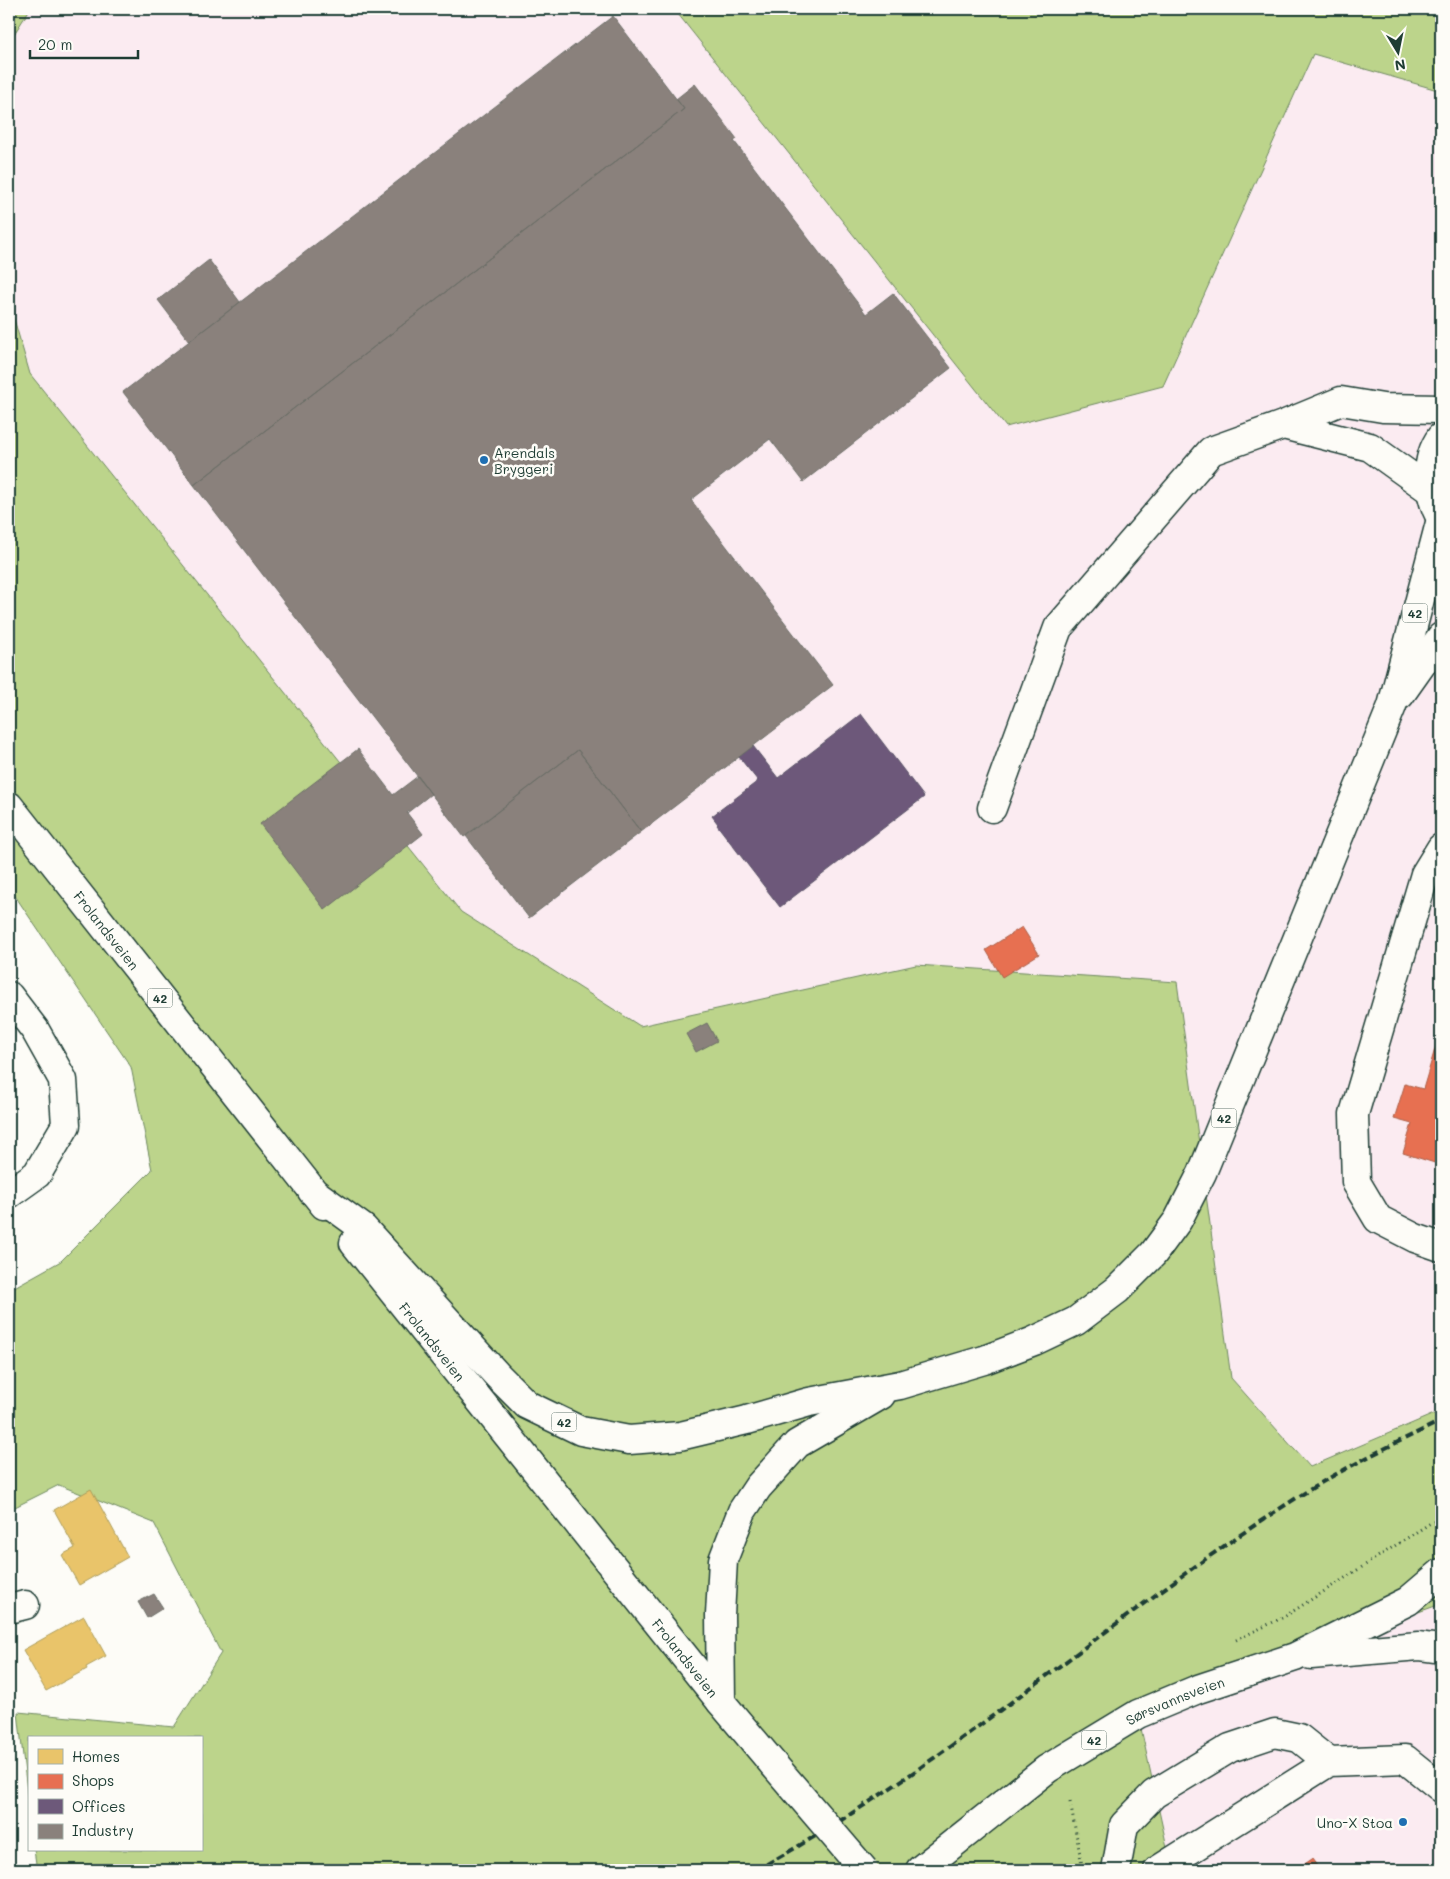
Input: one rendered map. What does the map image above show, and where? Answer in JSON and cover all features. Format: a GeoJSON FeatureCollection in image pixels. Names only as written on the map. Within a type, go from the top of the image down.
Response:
{"type":"FeatureCollection","features":[{"type":"Feature","properties":{"kind":"main road"},"geometry":{"type":"LineString","coordinates":[[992,808],[1058,628],[1211,451],[1283,425],[1341,401],[1383,408],[1441,408]]}},
{"type":"Feature","properties":{"kind":"main road"},"geometry":{"type":"LineString","coordinates":[[1283,425],[1370,447],[1430,490]]}},
{"type":"Feature","properties":{"kind":"main road","name":"42"},"geometry":{"type":"LineString","coordinates":[[312,1191],[363,1228],[498,1376],[527,1405],[581,1431],[629,1440],[680,1436],[747,1420],[809,1402],[900,1385],[984,1360],[1034,1341],[1076,1320],[1118,1290],[1153,1254],[1173,1226],[1202,1173],[1392,706],[1441,519],[1434,505],[1430,490],[1429,465],[1441,437]]}},
{"type":"Feature","properties":{"kind":"main road","name":"42"},"geometry":{"type":"LineString","coordinates":[[1392,706],[1441,637]]}},
{"type":"Feature","properties":{"kind":"main road","name":"Frolandsveien"},"geometry":{"type":"LineString","coordinates":[[9,806],[312,1191],[722,1702],[864,1870]]}},
{"type":"Feature","properties":{"kind":"main road"},"geometry":{"type":"LineString","coordinates":[[1441,848],[1425,874],[1354,1114],[1356,1182],[1378,1219],[1441,1248]]}},
{"type":"Feature","properties":{"kind":"main road"},"geometry":{"type":"LineString","coordinates":[[9,996],[35,1030],[62,1080],[66,1126],[36,1174],[9,1194]]}},
{"type":"Feature","properties":{"kind":"main road","name":"42"},"geometry":{"type":"LineString","coordinates":[[722,1702],[720,1615],[723,1560],[742,1511],[758,1487],[797,1444],[900,1385]]}},
{"type":"Feature","properties":{"kind":"main road","name":"Sørsvannsveien"},"geometry":{"type":"LineString","coordinates":[[920,1870],[1047,1769],[1138,1714],[1198,1689],[1295,1656],[1408,1600],[1441,1573]]}},
{"type":"Feature","properties":{"kind":"main road","name":"Sørsvannsveien"},"geometry":{"type":"LineString","coordinates":[[1295,1656],[1419,1646],[1441,1648]]}},
{"type":"Feature","properties":{"kind":"main road"},"geometry":{"type":"LineString","coordinates":[[1116,1870],[1124,1825],[1154,1794],[1230,1748],[1275,1733],[1299,1738],[1329,1762]]}},
{"type":"Feature","properties":{"kind":"main road"},"geometry":{"type":"LineString","coordinates":[[1158,1870],[1329,1762],[1405,1759],[1441,1788]]}},
{"type":"Feature","properties":{"kind":"path"},"geometry":{"type":"LineString","coordinates":[[1070,1802],[1084,1870]]}},
{"type":"Feature","properties":{"kind":"shaded area"},"geometry":{"type":"Polygon","coordinates":[[[30,9],[674,9],[1006,426],[1163,386],[1313,54],[1441,91],[1441,1411],[1310,1467],[1231,1378],[1176,982],[916,965],[640,1026],[461,912],[30,374],[9,302],[9,42],[30,9]]]}},
{"type":"Feature","properties":{"kind":"shaded area"},"geometry":{"type":"Polygon","coordinates":[[[1441,1604],[1441,1870],[1172,1870],[1139,1724],[1269,1665],[1441,1604]]]}},
{"type":"Feature","properties":{"kind":"green space"},"geometry":{"type":"Polygon","coordinates":[[[9,9],[30,9],[9,42],[9,9]]]}},
{"type":"Feature","properties":{"kind":"green space"},"geometry":{"type":"Polygon","coordinates":[[[674,9],[1441,9],[1441,91],[1313,54],[1163,386],[1006,427],[674,9]]]}},
{"type":"Feature","properties":{"kind":"green space"},"geometry":{"type":"Polygon","coordinates":[[[9,302],[30,374],[461,912],[640,1026],[916,965],[1177,982],[1231,1378],[1310,1467],[1441,1411],[1441,1604],[1269,1665],[1140,1724],[1172,1870],[37,1870],[34,1852],[202,1852],[202,1736],[28,1736],[28,1800],[18,1712],[174,1727],[221,1653],[154,1523],[59,1485],[9,1510],[9,1290],[61,1261],[152,1170],[131,1067],[9,887],[9,302]]]}},
{"type":"Feature","properties":{"kind":"building: Homes"},"geometry":{"type":"Polygon","coordinates":[[[91,1489],[128,1557],[79,1585],[62,1555],[75,1548],[54,1510],[91,1489]]]}},
{"type":"Feature","properties":{"kind":"building: Homes"},"geometry":{"type":"Polygon","coordinates":[[[84,1616],[106,1656],[86,1667],[87,1669],[46,1691],[23,1650],[84,1616]]]}},
{"type":"Feature","properties":{"kind":"building: Shops"},"geometry":{"type":"Polygon","coordinates":[[[1022,927],[1039,954],[1002,977],[986,950],[1022,927]]]}},
{"type":"Feature","properties":{"kind":"building: Shops"},"geometry":{"type":"Polygon","coordinates":[[[1441,1029],[1441,1165],[1403,1153],[1412,1124],[1394,1119],[1405,1084],[1423,1089],[1441,1029]]]}},
{"type":"Feature","properties":{"kind":"building: Shops"},"geometry":{"type":"Polygon","coordinates":[[[1312,1859],[1320,1870],[1296,1870],[1312,1859]]]}},
{"type":"Feature","properties":{"kind":"building: Offices"},"geometry":{"type":"Polygon","coordinates":[[[861,714],[924,797],[780,907],[712,816],[758,781],[739,757],[753,746],[778,778],[861,714]]]}},
{"type":"Feature","properties":{"kind":"building: Industry"},"geometry":{"type":"Polygon","coordinates":[[[613,16],[684,109],[194,485],[123,392],[613,16]]]}},
{"type":"Feature","properties":{"kind":"building: Industry","name":"Arendals Bryggeri"},"geometry":{"type":"Polygon","coordinates":[[[695,84],[737,139],[734,141],[866,314],[893,293],[951,368],[803,482],[770,439],[691,500],[833,685],[641,832],[578,750],[464,837],[194,485],[684,109],[676,99],[695,84]]]}},
{"type":"Feature","properties":{"kind":"building: Industry"},"geometry":{"type":"Polygon","coordinates":[[[209,260],[240,302],[189,341],[158,300],[209,260]]]}},
{"type":"Feature","properties":{"kind":"building: Industry"},"geometry":{"type":"Polygon","coordinates":[[[358,749],[393,795],[418,776],[431,794],[407,813],[423,834],[325,910],[260,824],[358,749]]]}},
{"type":"Feature","properties":{"kind":"building: Industry"},"geometry":{"type":"Polygon","coordinates":[[[578,750],[641,832],[529,918],[466,836],[578,750]]]}},
{"type":"Feature","properties":{"kind":"building: Industry"},"geometry":{"type":"Polygon","coordinates":[[[707,1023],[717,1041],[696,1052],[686,1034],[707,1023]]]}},
{"type":"Feature","properties":{"kind":"building: Industry"},"geometry":{"type":"Polygon","coordinates":[[[154,1594],[163,1608],[147,1618],[138,1602],[154,1594]]]}},
{"type":"Feature","properties":{"kind":"railway"},"geometry":{"type":"LineString","coordinates":[[756,1870],[828,1828],[898,1783],[1168,1586],[1306,1492],[1373,1455],[1441,1421]]}},
{"type":"Feature","properties":{"kind":"place","name":"Arendals Bryggeri"},"geometry":{"type":"Point","coordinates":[484,460]}},
{"type":"Feature","properties":{"kind":"place","name":"Uno-X Stoa"},"geometry":{"type":"Point","coordinates":[1403,1822]}}]}
